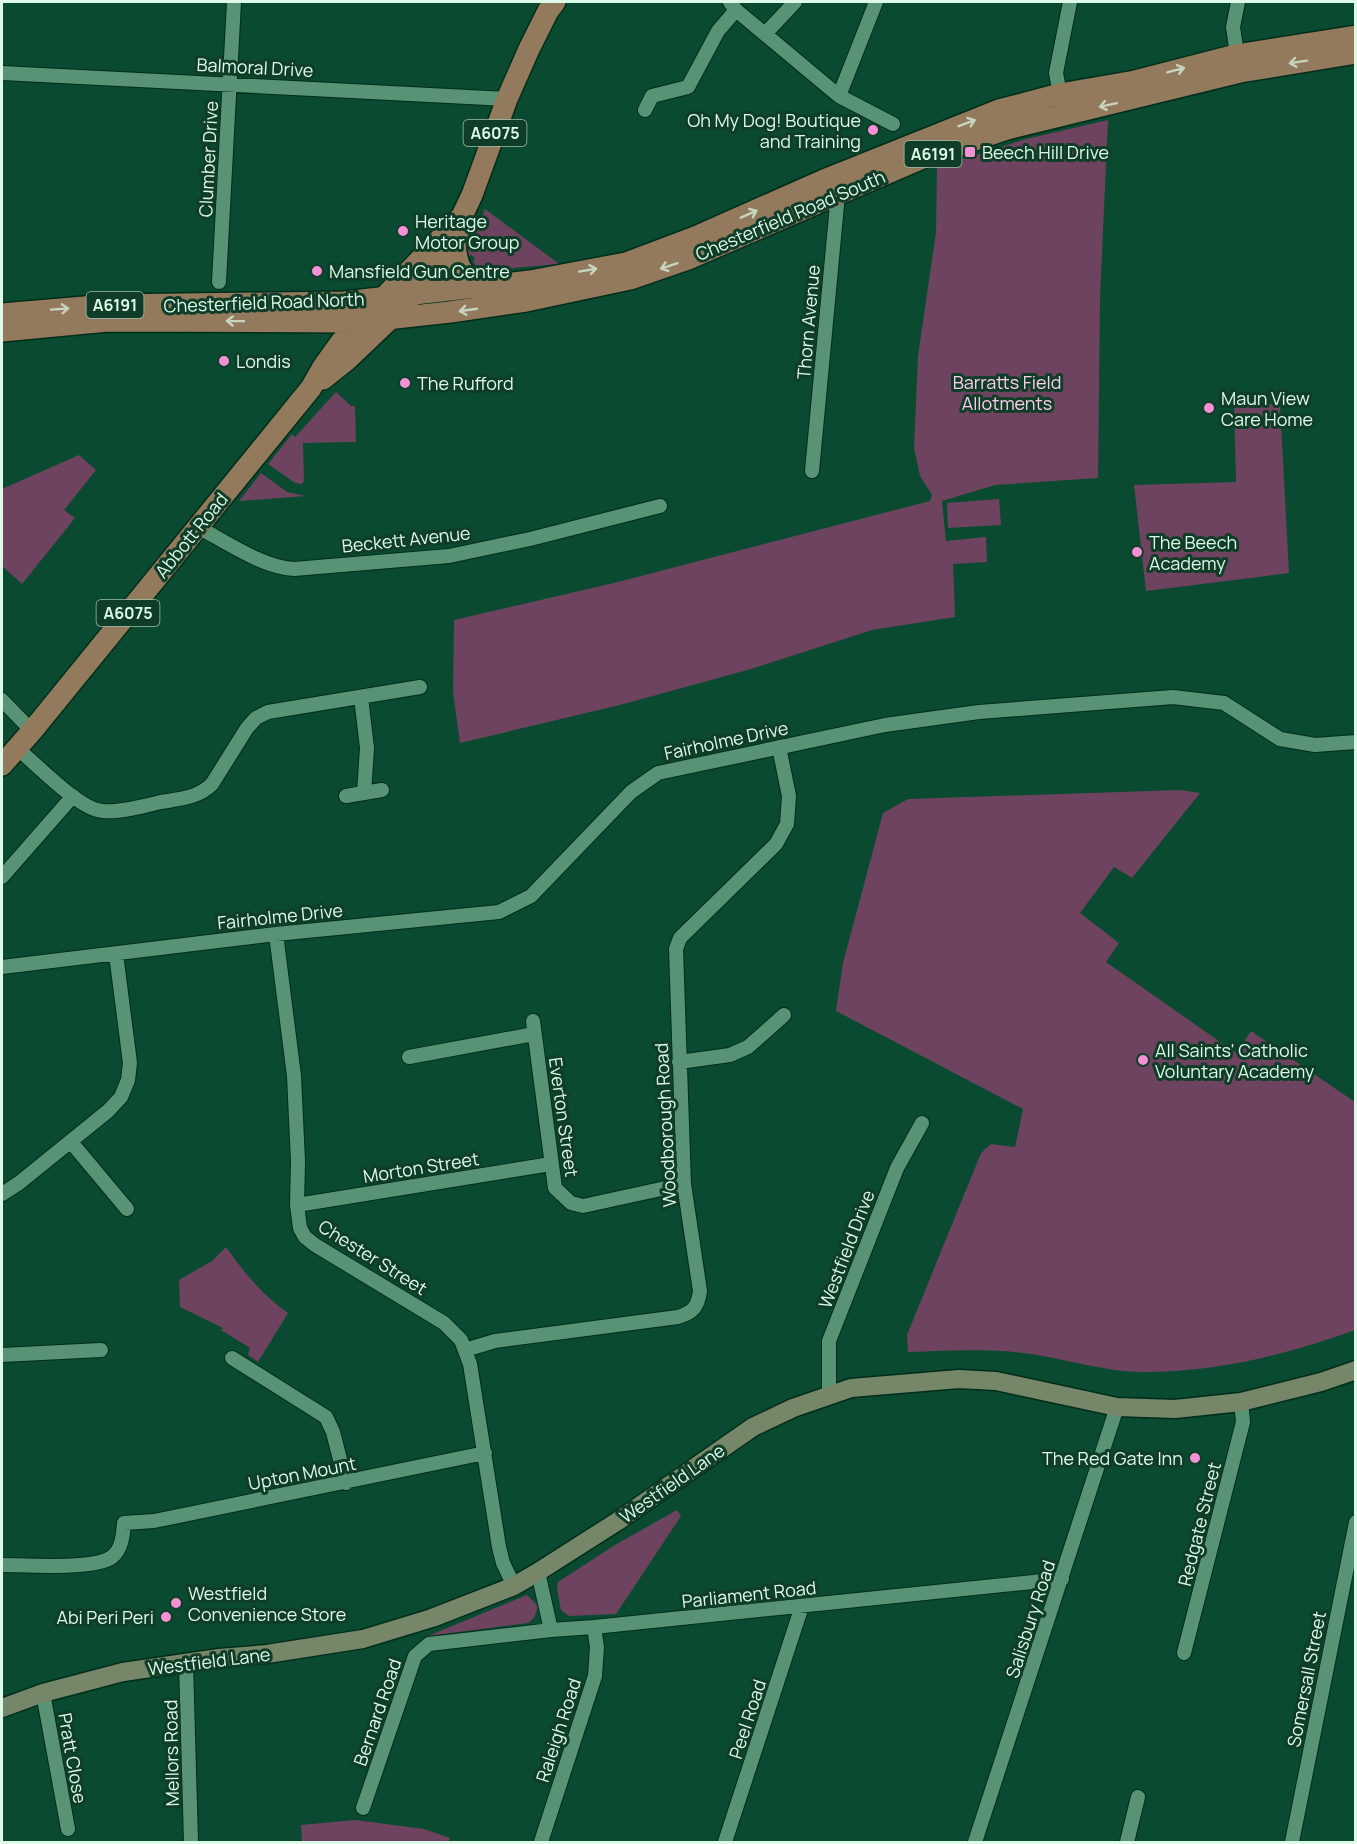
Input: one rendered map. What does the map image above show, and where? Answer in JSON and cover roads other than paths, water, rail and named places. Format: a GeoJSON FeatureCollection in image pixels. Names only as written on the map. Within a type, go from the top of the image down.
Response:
{"type":"FeatureCollection","features":[{"type":"Feature","properties":{"kind":"main road","name":"A6075"},"geometry":{"type":"LineString","coordinates":[[392,318],[442,263],[454,243],[462,216],[507,99],[533,40],[555,2]]}},
{"type":"Feature","properties":{"kind":"main road","name":"Chesterfield Road South"},"geometry":{"type":"LineString","coordinates":[[359,322],[526,301],[630,279],[688,260],[828,188],[999,110],[1062,104],[1135,81],[1238,64],[1356,36]]}},
{"type":"Feature","properties":{"kind":"main road","name":"Chesterfield Road South"},"geometry":{"type":"LineString","coordinates":[[1238,64],[1356,54]]}},
{"type":"Feature","properties":{"kind":"main road","name":"Chesterfield Road South"},"geometry":{"type":"LineString","coordinates":[[383,298],[530,281],[626,263],[828,188]]}},
{"type":"Feature","properties":{"kind":"main road","name":"A6075"},"geometry":{"type":"LineString","coordinates":[[359,322],[462,216]]}},
{"type":"Feature","properties":{"kind":"main road"},"geometry":{"type":"LineString","coordinates":[[454,243],[458,267],[469,279],[483,287]]}},
{"type":"Feature","properties":{"kind":"main road","name":"Chesterfield Road North"},"geometry":{"type":"LineString","coordinates":[[2,314],[108,305],[340,303],[383,298]]}},
{"type":"Feature","properties":{"kind":"main road","name":"Abbott Road"},"geometry":{"type":"LineString","coordinates":[[311,388],[348,359],[392,318]]}},
{"type":"Feature","properties":{"kind":"main road","name":"Chesterfield Road North"},"geometry":{"type":"LineString","coordinates":[[2,331],[108,321],[359,322]]}},
{"type":"Feature","properties":{"kind":"main road"},"geometry":{"type":"LineString","coordinates":[[293,321],[307,326],[322,338],[326,351],[322,367]]}},
{"type":"Feature","properties":{"kind":"main road","name":"Abbott Road"},"geometry":{"type":"LineString","coordinates":[[2,765],[311,388],[322,367],[359,322]]}},
{"type":"Feature","properties":{"kind":"street","name":"Clumber Drive"},"geometry":{"type":"LineString","coordinates":[[219,282],[234,2]]}},
{"type":"Feature","properties":{"kind":"street"},"geometry":{"type":"LineString","coordinates":[[765,34],[795,2]]}},
{"type":"Feature","properties":{"kind":"street"},"geometry":{"type":"LineString","coordinates":[[839,96],[876,2]]}},
{"type":"Feature","properties":{"kind":"street"},"geometry":{"type":"LineString","coordinates":[[1062,104],[1056,73],[1070,2]]}},
{"type":"Feature","properties":{"kind":"street"},"geometry":{"type":"LineString","coordinates":[[1238,2],[1233,27],[1238,64]]}},
{"type":"Feature","properties":{"kind":"street"},"geometry":{"type":"LineString","coordinates":[[645,110],[652,96],[688,87],[717,31],[733,6],[839,96],[893,124]]}},
{"type":"Feature","properties":{"kind":"street","name":"Balmoral Drive"},"geometry":{"type":"LineString","coordinates":[[2,73],[507,99]]}},
{"type":"Feature","properties":{"kind":"street","name":"Thorn Avenue"},"geometry":{"type":"LineString","coordinates":[[812,471],[837,205],[828,188]]}},
{"type":"Feature","properties":{"kind":"street","name":"Beckett Avenue"},"geometry":{"type":"LineString","coordinates":[[198,527],[267,563],[280,568],[294,569],[449,556],[530,539],[660,506]]}},
{"type":"Feature","properties":{"kind":"street"},"geometry":{"type":"LineString","coordinates":[[17,748],[85,805],[105,812],[204,792],[212,784],[256,718],[268,712],[420,687]]}},
{"type":"Feature","properties":{"kind":"street"},"geometry":{"type":"LineString","coordinates":[[361,697],[367,748],[364,793]]}},
{"type":"Feature","properties":{"kind":"street","name":"Fairholme Drive"},"geometry":{"type":"LineString","coordinates":[[2,967],[276,934],[499,912],[531,896],[631,792],[658,773],[885,725],[967,714],[1173,697],[1224,703],[1280,739],[1315,745],[1356,742]]}},
{"type":"Feature","properties":{"kind":"street"},"geometry":{"type":"LineString","coordinates":[[2,700],[32,731]]}},
{"type":"Feature","properties":{"kind":"street","name":"Woodborough Road"},"geometry":{"type":"LineString","coordinates":[[465,1350],[495,1341],[678,1317],[690,1313],[698,1305],[700,1291],[684,1184],[676,949],[680,938],[776,844],[787,824],[789,796],[779,747]]}},
{"type":"Feature","properties":{"kind":"street"},"geometry":{"type":"LineString","coordinates":[[346,796],[382,790]]}},
{"type":"Feature","properties":{"kind":"street"},"geometry":{"type":"LineString","coordinates":[[2,877],[73,796]]}},
{"type":"Feature","properties":{"kind":"street","name":"Chester Street"},"geometry":{"type":"LineString","coordinates":[[276,934],[294,1076],[298,1161],[297,1205],[300,1228],[305,1237],[315,1245],[454,1331],[465,1350],[485,1453],[499,1547],[503,1563],[514,1586]]}},
{"type":"Feature","properties":{"kind":"street"},"geometry":{"type":"LineString","coordinates":[[2,1194],[70,1142],[121,1097],[128,1080],[130,1063],[116,954]]}},
{"type":"Feature","properties":{"kind":"street"},"geometry":{"type":"LineString","coordinates":[[679,1062],[730,1055],[748,1047],[784,1015]]}},
{"type":"Feature","properties":{"kind":"street","name":"Everton Street"},"geometry":{"type":"LineString","coordinates":[[410,1057],[533,1027],[555,1188],[571,1203],[583,1206],[684,1184]]}},
{"type":"Feature","properties":{"kind":"street","name":"Westfield Drive"},"geometry":{"type":"LineString","coordinates":[[829,1396],[829,1341],[897,1168],[922,1123]]}},
{"type":"Feature","properties":{"kind":"street"},"geometry":{"type":"LineString","coordinates":[[70,1142],[127,1209]]}},
{"type":"Feature","properties":{"kind":"street","name":"Morton Street"},"geometry":{"type":"LineString","coordinates":[[297,1205],[550,1164]]}},
{"type":"Feature","properties":{"kind":"street"},"geometry":{"type":"LineString","coordinates":[[2,1355],[101,1350]]}},
{"type":"Feature","properties":{"kind":"street"},"geometry":{"type":"LineString","coordinates":[[232,1358],[326,1417],[333,1432],[346,1483]]}},
{"type":"Feature","properties":{"kind":"street","name":"Westfield Lane"},"geometry":{"type":"LineString","coordinates":[[2,1708],[43,1693],[123,1672],[363,1639],[432,1618],[514,1586],[538,1572],[618,1521],[753,1427],[794,1408],[851,1388],[959,1379],[996,1380],[1117,1407],[1174,1409],[1241,1402],[1322,1382],[1356,1370]]}},
{"type":"Feature","properties":{"kind":"street","name":"Redgate Street"},"geometry":{"type":"LineString","coordinates":[[1184,1653],[1243,1422],[1241,1402]]}},
{"type":"Feature","properties":{"kind":"street","name":"Salisbury Road"},"geometry":{"type":"LineString","coordinates":[[975,1842],[1117,1407]]}},
{"type":"Feature","properties":{"kind":"street","name":"Upton Mount"},"geometry":{"type":"LineString","coordinates":[[2,1565],[96,1564],[112,1557],[122,1543],[124,1523],[154,1521],[485,1453]]}},
{"type":"Feature","properties":{"kind":"street","name":"Somersall Street"},"geometry":{"type":"LineString","coordinates":[[1292,1842],[1356,1522]]}},
{"type":"Feature","properties":{"kind":"street"},"geometry":{"type":"LineString","coordinates":[[538,1572],[551,1629]]}},
{"type":"Feature","properties":{"kind":"street","name":"Parliament Road"},"geometry":{"type":"LineString","coordinates":[[440,1641],[1062,1579]]}},
{"type":"Feature","properties":{"kind":"street","name":"Peel Road"},"geometry":{"type":"LineString","coordinates":[[725,1842],[802,1606]]}},
{"type":"Feature","properties":{"kind":"street","name":"Raleigh Road"},"geometry":{"type":"LineString","coordinates":[[541,1842],[595,1676],[597,1647],[594,1627]]}},
{"type":"Feature","properties":{"kind":"street","name":"Bernard Road"},"geometry":{"type":"LineString","coordinates":[[363,1808],[415,1656],[429,1644],[440,1641]]}},
{"type":"Feature","properties":{"kind":"street","name":"Mellors Road"},"geometry":{"type":"LineString","coordinates":[[186,1663],[191,1842]]}},
{"type":"Feature","properties":{"kind":"street","name":"Pratt Close"},"geometry":{"type":"LineString","coordinates":[[43,1693],[68,1829]]}},
{"type":"Feature","properties":{"kind":"street"},"geometry":{"type":"LineString","coordinates":[[1127,1842],[1138,1797]]}},
{"type":"Feature","properties":{"kind":"place","name":"Oh My Dog! Boutique and Training"},"geometry":{"type":"Point","coordinates":[873,130]}},
{"type":"Feature","properties":{"kind":"place","name":"Beech Hill Drive"},"geometry":{"type":"Point","coordinates":[970,152]}},
{"type":"Feature","properties":{"kind":"place","name":"Heritage Motor Group"},"geometry":{"type":"Point","coordinates":[403,231]}},
{"type":"Feature","properties":{"kind":"place","name":"Mansfield Gun Centre"},"geometry":{"type":"Point","coordinates":[317,271]}},
{"type":"Feature","properties":{"kind":"place","name":"Londis"},"geometry":{"type":"Point","coordinates":[224,361]}},
{"type":"Feature","properties":{"kind":"place","name":"The Rufford"},"geometry":{"type":"Point","coordinates":[405,383]}},
{"type":"Feature","properties":{"kind":"place","name":"Maun View Care Home"},"geometry":{"type":"Point","coordinates":[1209,408]}},
{"type":"Feature","properties":{"kind":"place","name":"The Beech Academy"},"geometry":{"type":"Point","coordinates":[1137,552]}},
{"type":"Feature","properties":{"kind":"place","name":"All Saints' Catholic Voluntary Academy"},"geometry":{"type":"Point","coordinates":[1143,1060]}},
{"type":"Feature","properties":{"kind":"place","name":"The Red Gate Inn"},"geometry":{"type":"Point","coordinates":[1195,1458]}},
{"type":"Feature","properties":{"kind":"place","name":"Westfield Convenience Store"},"geometry":{"type":"Point","coordinates":[176,1603]}},
{"type":"Feature","properties":{"kind":"place","name":"Abi Peri Peri"},"geometry":{"type":"Point","coordinates":[166,1617]}},
{"type":"Feature","properties":{"kind":"park label","name":"Barratts Field Allotments"},"geometry":{"type":"Point","coordinates":[1007,392]}}]}
